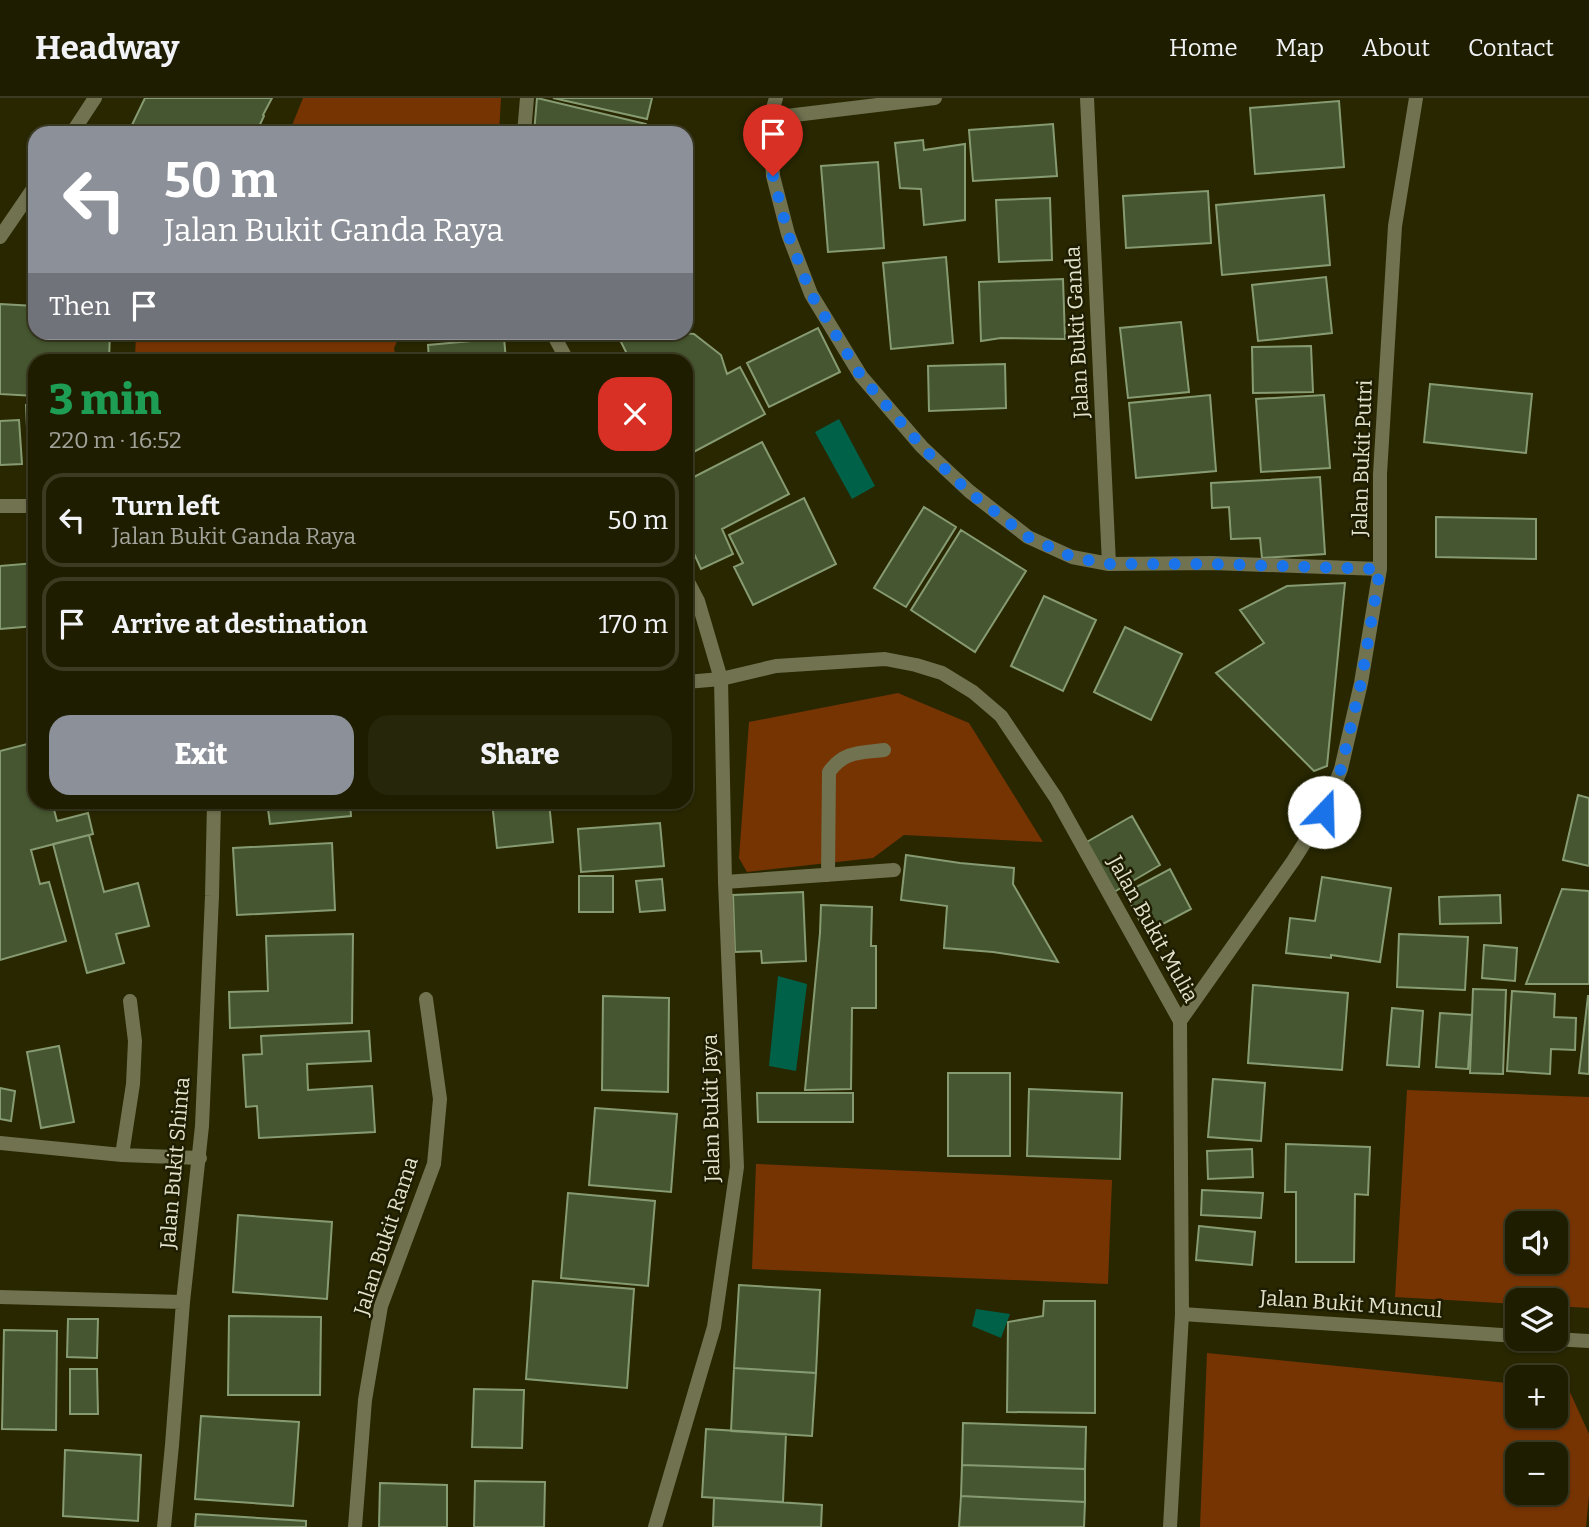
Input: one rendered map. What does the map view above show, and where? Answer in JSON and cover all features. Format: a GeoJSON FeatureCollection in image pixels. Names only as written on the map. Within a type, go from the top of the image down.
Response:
{"type":"FeatureCollection","features":[{"type":"Feature","properties":{"kind":"street"},"geometry":{"type":"LineString","coordinates":[[77,126],[95,98]]}},
{"type":"Feature","properties":{"kind":"street"},"geometry":{"type":"LineString","coordinates":[[525,126],[527,98]]}},
{"type":"Feature","properties":{"kind":"street"},"geometry":{"type":"LineString","coordinates":[[776,98],[770,118],[773,176],[788,234],[811,294],[861,376],[922,447],[969,492],[1028,537],[1072,557],[1109,564],[1380,569]]}},
{"type":"Feature","properties":{"kind":"street"},"geometry":{"type":"LineString","coordinates":[[770,118],[935,98]]}},
{"type":"Feature","properties":{"kind":"street","name":"Jalan Bukit Ganda"},"geometry":{"type":"LineString","coordinates":[[1087,98],[1109,564]]}},
{"type":"Feature","properties":{"kind":"street","name":"Jalan Bukit Putri"},"geometry":{"type":"LineString","coordinates":[[1180,1021],[1293,861],[1324,812],[1341,769],[1361,683],[1380,569],[1380,474],[1395,226],[1416,98]]}},
{"type":"Feature","properties":{"kind":"street"},"geometry":{"type":"LineString","coordinates":[[0,237],[28,197]]}},
{"type":"Feature","properties":{"kind":"street"},"geometry":{"type":"LineString","coordinates":[[0,506],[28,506]]}},
{"type":"Feature","properties":{"kind":"street","name":"Jalan Bukit Jaya"},"geometry":{"type":"LineString","coordinates":[[655,1527],[714,1327],[737,1167],[724,882],[721,679],[693,591]]}},
{"type":"Feature","properties":{"kind":"street","name":"Jalan Bukit Mulia"},"geometry":{"type":"LineString","coordinates":[[693,681],[721,679],[776,666],[885,659],[942,673],[973,692],[1001,716],[1056,798],[1180,1021],[1182,1314],[1170,1527]]}},
{"type":"Feature","properties":{"kind":"street"},"geometry":{"type":"LineString","coordinates":[[828,875],[829,772],[845,755],[884,750]]}},
{"type":"Feature","properties":{"kind":"street","name":"Jalan Bukit Shinta"},"geometry":{"type":"LineString","coordinates":[[164,1527],[183,1302],[200,1158],[214,809]]}},
{"type":"Feature","properties":{"kind":"street"},"geometry":{"type":"LineString","coordinates":[[724,882],[894,870]]}},
{"type":"Feature","properties":{"kind":"street","name":"Jalan Bukit Rama"},"geometry":{"type":"LineString","coordinates":[[355,1527],[365,1400],[381,1307],[434,1164],[440,1099],[426,999]]}},
{"type":"Feature","properties":{"kind":"street"},"geometry":{"type":"LineString","coordinates":[[122,1155],[134,1073],[135,1041],[130,1001]]}},
{"type":"Feature","properties":{"kind":"street"},"geometry":{"type":"LineString","coordinates":[[0,1143],[122,1155],[200,1158]]}},
{"type":"Feature","properties":{"kind":"street"},"geometry":{"type":"LineString","coordinates":[[0,1297],[183,1302]]}},
{"type":"Feature","properties":{"kind":"street","name":"Jalan Bukit Muncul"},"geometry":{"type":"LineString","coordinates":[[1182,1314],[1505,1335]]}},
{"type":"Feature","properties":{"kind":"street"},"geometry":{"type":"LineString","coordinates":[[1568,1340],[1589,1341]]}},
{"type":"Feature","properties":{"kind":"shaded area"},"geometry":{"type":"Polygon","coordinates":[[[303,98],[501,98],[499,126],[292,126],[303,98]]]}},
{"type":"Feature","properties":{"kind":"shaded area"},"geometry":{"type":"Polygon","coordinates":[[[136,340],[398,340],[394,348],[395,354],[135,354],[136,340]]]}},
{"type":"Feature","properties":{"kind":"shaded area"},"geometry":{"type":"Polygon","coordinates":[[[839,419],[875,486],[852,499],[815,432],[839,419]]]}},
{"type":"Feature","properties":{"kind":"shaded area"},"geometry":{"type":"Polygon","coordinates":[[[898,693],[969,723],[1043,842],[904,835],[873,858],[747,872],[739,858],[749,722],[898,693]]]}},
{"type":"Feature","properties":{"kind":"shaded area"},"geometry":{"type":"Polygon","coordinates":[[[778,976],[807,984],[796,1071],[769,1066],[778,976]]]}},
{"type":"Feature","properties":{"kind":"shaded area"},"geometry":{"type":"Polygon","coordinates":[[[1407,1090],[1589,1097],[1589,1308],[1568,1307],[1568,1288],[1505,1288],[1505,1303],[1395,1297],[1407,1090]]]}},
{"type":"Feature","properties":{"kind":"shaded area"},"geometry":{"type":"Polygon","coordinates":[[[756,1164],[1112,1180],[1108,1284],[752,1269],[756,1164]]]}},
{"type":"Feature","properties":{"kind":"shaded area"},"geometry":{"type":"Polygon","coordinates":[[[976,1309],[1010,1314],[1001,1338],[972,1326],[976,1309]]]}},
{"type":"Feature","properties":{"kind":"shaded area"},"geometry":{"type":"Polygon","coordinates":[[[1207,1353],[1505,1383],[1505,1428],[1568,1428],[1569,1390],[1589,1434],[1586,1527],[1200,1527],[1207,1353]]]}},
{"type":"Feature","properties":{"kind":"building"},"geometry":{"type":"Polygon","coordinates":[[[145,98],[272,98],[259,126],[131,126],[145,98]]]}},
{"type":"Feature","properties":{"kind":"building"},"geometry":{"type":"Polygon","coordinates":[[[537,98],[646,126],[535,126],[537,98]]]}},
{"type":"Feature","properties":{"kind":"building"},"geometry":{"type":"Polygon","coordinates":[[[553,98],[652,98],[647,119],[553,98]]]}},
{"type":"Feature","properties":{"kind":"building"},"geometry":{"type":"Polygon","coordinates":[[[1339,101],[1344,167],[1255,174],[1250,108],[1339,101]]]}},
{"type":"Feature","properties":{"kind":"building"},"geometry":{"type":"Polygon","coordinates":[[[1053,124],[1057,176],[973,181],[969,130],[1053,124]]]}},
{"type":"Feature","properties":{"kind":"building"},"geometry":{"type":"Polygon","coordinates":[[[923,140],[924,150],[965,144],[965,220],[924,225],[921,189],[900,188],[895,143],[923,140]]]}},
{"type":"Feature","properties":{"kind":"building"},"geometry":{"type":"Polygon","coordinates":[[[878,162],[884,248],[828,252],[821,166],[878,162]]]}},
{"type":"Feature","properties":{"kind":"building"},"geometry":{"type":"Polygon","coordinates":[[[1208,191],[1211,243],[1126,248],[1123,196],[1208,191]]]}},
{"type":"Feature","properties":{"kind":"building"},"geometry":{"type":"Polygon","coordinates":[[[1324,195],[1330,265],[1222,275],[1216,205],[1324,195]]]}},
{"type":"Feature","properties":{"kind":"building"},"geometry":{"type":"Polygon","coordinates":[[[1050,198],[1052,260],[999,262],[996,200],[1050,198]]]}},
{"type":"Feature","properties":{"kind":"building"},"geometry":{"type":"Polygon","coordinates":[[[946,257],[953,343],[891,349],[883,263],[946,257]]]}},
{"type":"Feature","properties":{"kind":"building"},"geometry":{"type":"Polygon","coordinates":[[[1326,277],[1332,333],[1258,341],[1252,285],[1326,277]]]}},
{"type":"Feature","properties":{"kind":"building"},"geometry":{"type":"Polygon","coordinates":[[[1063,279],[1065,339],[1001,338],[981,341],[979,282],[1063,279]]]}},
{"type":"Feature","properties":{"kind":"building"},"geometry":{"type":"Polygon","coordinates":[[[0,304],[28,306],[28,340],[110,340],[109,354],[28,354],[28,396],[0,394],[0,304]]]}},
{"type":"Feature","properties":{"kind":"building"},"geometry":{"type":"Polygon","coordinates":[[[1181,322],[1189,392],[1128,398],[1120,328],[1181,322]]]}},
{"type":"Feature","properties":{"kind":"building"},"geometry":{"type":"Polygon","coordinates":[[[818,328],[840,372],[769,407],[747,363],[818,328]]]}},
{"type":"Feature","properties":{"kind":"building"},"geometry":{"type":"Polygon","coordinates":[[[694,334],[721,355],[727,374],[740,367],[765,414],[693,452],[693,354],[627,354],[620,340],[693,340],[694,334]]]}},
{"type":"Feature","properties":{"kind":"building"},"geometry":{"type":"Polygon","coordinates":[[[504,340],[505,354],[429,354],[428,345],[504,340]]]}},
{"type":"Feature","properties":{"kind":"building"},"geometry":{"type":"Polygon","coordinates":[[[1311,346],[1313,392],[1253,393],[1252,347],[1311,346]]]}},
{"type":"Feature","properties":{"kind":"building"},"geometry":{"type":"Polygon","coordinates":[[[1005,364],[1006,408],[929,411],[928,366],[1005,364]]]}},
{"type":"Feature","properties":{"kind":"building"},"geometry":{"type":"Polygon","coordinates":[[[1430,384],[1532,394],[1526,453],[1424,442],[1430,384]]]}},
{"type":"Feature","properties":{"kind":"building"},"geometry":{"type":"Polygon","coordinates":[[[1210,395],[1216,471],[1136,478],[1129,403],[1210,395]]]}},
{"type":"Feature","properties":{"kind":"building"},"geometry":{"type":"Polygon","coordinates":[[[1324,395],[1330,468],[1261,472],[1256,399],[1324,395]]]}},
{"type":"Feature","properties":{"kind":"building"},"geometry":{"type":"Polygon","coordinates":[[[26,405],[28,405],[28,451],[26,405]]]}},
{"type":"Feature","properties":{"kind":"building"},"geometry":{"type":"Polygon","coordinates":[[[19,420],[22,464],[0,465],[0,421],[19,420]]]}},
{"type":"Feature","properties":{"kind":"building"},"geometry":{"type":"Polygon","coordinates":[[[762,442],[789,494],[722,529],[733,554],[701,569],[693,551],[693,477],[762,442]]]}},
{"type":"Feature","properties":{"kind":"building"},"geometry":{"type":"Polygon","coordinates":[[[1320,477],[1325,554],[1262,558],[1260,538],[1231,539],[1229,507],[1212,508],[1211,483],[1320,477]]]}},
{"type":"Feature","properties":{"kind":"building"},"geometry":{"type":"Polygon","coordinates":[[[804,498],[836,564],[753,605],[734,567],[743,563],[729,535],[804,498]]]}},
{"type":"Feature","properties":{"kind":"building"},"geometry":{"type":"Polygon","coordinates":[[[924,507],[956,527],[906,607],[874,588],[924,507]]]}},
{"type":"Feature","properties":{"kind":"building"},"geometry":{"type":"Polygon","coordinates":[[[1436,517],[1536,519],[1536,559],[1436,557],[1436,517]]]}},
{"type":"Feature","properties":{"kind":"building"},"geometry":{"type":"Polygon","coordinates":[[[961,530],[1026,571],[975,652],[911,610],[961,530]]]}},
{"type":"Feature","properties":{"kind":"building"},"geometry":{"type":"Polygon","coordinates":[[[28,564],[28,627],[0,629],[0,566],[28,564]]]}},
{"type":"Feature","properties":{"kind":"building"},"geometry":{"type":"Polygon","coordinates":[[[1345,583],[1327,766],[1314,771],[1216,673],[1264,643],[1240,610],[1287,586],[1345,583]]]}},
{"type":"Feature","properties":{"kind":"building"},"geometry":{"type":"Polygon","coordinates":[[[1044,596],[1096,620],[1063,691],[1011,666],[1044,596]]]}},
{"type":"Feature","properties":{"kind":"building"},"geometry":{"type":"Polygon","coordinates":[[[1125,627],[1182,654],[1151,720],[1094,692],[1125,627]]]}},
{"type":"Feature","properties":{"kind":"building"},"geometry":{"type":"Polygon","coordinates":[[[28,744],[28,809],[54,809],[57,821],[88,813],[93,834],[31,850],[40,884],[49,882],[66,941],[0,960],[0,751],[28,744]]]}},
{"type":"Feature","properties":{"kind":"building"},"geometry":{"type":"Polygon","coordinates":[[[1578,795],[1589,798],[1589,866],[1563,860],[1578,795]]]}},
{"type":"Feature","properties":{"kind":"building"},"geometry":{"type":"Polygon","coordinates":[[[268,809],[350,809],[351,816],[270,824],[268,809]]]}},
{"type":"Feature","properties":{"kind":"building"},"geometry":{"type":"Polygon","coordinates":[[[493,809],[550,809],[553,842],[497,848],[493,809]]]}},
{"type":"Feature","properties":{"kind":"building"},"geometry":{"type":"Polygon","coordinates":[[[1132,816],[1160,865],[1114,892],[1085,843],[1132,816]]]}},
{"type":"Feature","properties":{"kind":"building"},"geometry":{"type":"Polygon","coordinates":[[[660,823],[664,866],[581,872],[578,829],[660,823]]]}},
{"type":"Feature","properties":{"kind":"building"},"geometry":{"type":"Polygon","coordinates":[[[89,835],[104,892],[138,883],[149,926],[116,934],[124,963],[87,973],[53,844],[89,835]]]}},
{"type":"Feature","properties":{"kind":"building"},"geometry":{"type":"Polygon","coordinates":[[[332,843],[335,910],[237,915],[233,848],[332,843]]]}},
{"type":"Feature","properties":{"kind":"building"},"geometry":{"type":"Polygon","coordinates":[[[906,855],[1014,868],[1013,884],[1058,962],[944,948],[947,906],[901,900],[906,855]]]}},
{"type":"Feature","properties":{"kind":"building"},"geometry":{"type":"Polygon","coordinates":[[[1170,869],[1191,909],[1146,933],[1125,893],[1170,869]]]}},
{"type":"Feature","properties":{"kind":"building"},"geometry":{"type":"Polygon","coordinates":[[[579,876],[613,876],[613,912],[579,912],[579,876]]]}},
{"type":"Feature","properties":{"kind":"building"},"geometry":{"type":"Polygon","coordinates":[[[1322,877],[1391,888],[1380,962],[1331,955],[1331,958],[1286,953],[1290,918],[1315,921],[1322,877]]]}},
{"type":"Feature","properties":{"kind":"building"},"geometry":{"type":"Polygon","coordinates":[[[662,879],[665,910],[640,912],[636,881],[662,879]]]}},
{"type":"Feature","properties":{"kind":"building"},"geometry":{"type":"Polygon","coordinates":[[[1562,889],[1589,891],[1589,984],[1526,984],[1562,889]]]}},
{"type":"Feature","properties":{"kind":"building"},"geometry":{"type":"Polygon","coordinates":[[[803,892],[806,961],[762,963],[761,951],[735,952],[733,895],[803,892]]]}},
{"type":"Feature","properties":{"kind":"building"},"geometry":{"type":"Polygon","coordinates":[[[1500,895],[1501,923],[1440,924],[1439,897],[1500,895]]]}},
{"type":"Feature","properties":{"kind":"building"},"geometry":{"type":"Polygon","coordinates":[[[821,905],[872,907],[871,946],[876,946],[876,1008],[852,1008],[851,1089],[805,1090],[821,905]]]}},
{"type":"Feature","properties":{"kind":"building"},"geometry":{"type":"Polygon","coordinates":[[[353,934],[352,1023],[230,1028],[229,992],[268,991],[266,936],[353,934]]]}},
{"type":"Feature","properties":{"kind":"building"},"geometry":{"type":"Polygon","coordinates":[[[1399,934],[1468,937],[1465,990],[1397,987],[1399,934]]]}},
{"type":"Feature","properties":{"kind":"building"},"geometry":{"type":"Polygon","coordinates":[[[1484,945],[1517,948],[1515,981],[1482,978],[1484,945]]]}},
{"type":"Feature","properties":{"kind":"building"},"geometry":{"type":"Polygon","coordinates":[[[1253,985],[1348,993],[1342,1070],[1248,1063],[1253,985]]]}},
{"type":"Feature","properties":{"kind":"building"},"geometry":{"type":"Polygon","coordinates":[[[1473,989],[1506,990],[1503,1074],[1470,1073],[1473,989]]]}},
{"type":"Feature","properties":{"kind":"building"},"geometry":{"type":"Polygon","coordinates":[[[1512,991],[1555,994],[1554,1017],[1576,1018],[1575,1050],[1551,1049],[1550,1074],[1507,1071],[1512,991]]]}},
{"type":"Feature","properties":{"kind":"building"},"geometry":{"type":"Polygon","coordinates":[[[603,996],[669,998],[668,1092],[602,1090],[603,996]]]}},
{"type":"Feature","properties":{"kind":"building"},"geometry":{"type":"Polygon","coordinates":[[[1589,996],[1589,1074],[1579,1073],[1589,996]]]}},
{"type":"Feature","properties":{"kind":"building"},"geometry":{"type":"Polygon","coordinates":[[[1392,1008],[1423,1011],[1419,1067],[1387,1065],[1392,1008]]]}},
{"type":"Feature","properties":{"kind":"building"},"geometry":{"type":"Polygon","coordinates":[[[1440,1013],[1472,1015],[1468,1069],[1436,1067],[1440,1013]]]}},
{"type":"Feature","properties":{"kind":"building"},"geometry":{"type":"Polygon","coordinates":[[[369,1031],[371,1061],[307,1064],[308,1090],[372,1086],[375,1132],[259,1138],[257,1106],[246,1107],[243,1055],[262,1054],[261,1036],[369,1031]]]}},
{"type":"Feature","properties":{"kind":"building"},"geometry":{"type":"Polygon","coordinates":[[[59,1046],[74,1122],[41,1128],[27,1052],[59,1046]]]}},
{"type":"Feature","properties":{"kind":"building"},"geometry":{"type":"Polygon","coordinates":[[[948,1073],[1010,1073],[1010,1156],[948,1156],[948,1073]]]}},
{"type":"Feature","properties":{"kind":"building"},"geometry":{"type":"Polygon","coordinates":[[[1213,1079],[1265,1083],[1261,1141],[1208,1137],[1213,1079]]]}},
{"type":"Feature","properties":{"kind":"building"},"geometry":{"type":"Polygon","coordinates":[[[0,1088],[15,1091],[11,1121],[0,1119],[0,1088]]]}},
{"type":"Feature","properties":{"kind":"building"},"geometry":{"type":"Polygon","coordinates":[[[1029,1089],[1122,1093],[1120,1159],[1027,1156],[1029,1089]]]}},
{"type":"Feature","properties":{"kind":"building"},"geometry":{"type":"Polygon","coordinates":[[[757,1093],[853,1093],[853,1122],[758,1122],[757,1093]]]}},
{"type":"Feature","properties":{"kind":"building"},"geometry":{"type":"Polygon","coordinates":[[[595,1108],[677,1114],[671,1192],[589,1185],[595,1108]]]}},
{"type":"Feature","properties":{"kind":"building"},"geometry":{"type":"Polygon","coordinates":[[[1286,1144],[1370,1147],[1368,1195],[1355,1194],[1354,1262],[1296,1262],[1296,1192],[1285,1192],[1286,1144]]]}},
{"type":"Feature","properties":{"kind":"building"},"geometry":{"type":"Polygon","coordinates":[[[1252,1149],[1253,1177],[1208,1179],[1207,1151],[1252,1149]]]}},
{"type":"Feature","properties":{"kind":"building"},"geometry":{"type":"Polygon","coordinates":[[[1202,1190],[1263,1193],[1261,1218],[1201,1215],[1202,1190]]]}},
{"type":"Feature","properties":{"kind":"building"},"geometry":{"type":"Polygon","coordinates":[[[568,1193],[655,1201],[648,1286],[561,1278],[568,1193]]]}},
{"type":"Feature","properties":{"kind":"building"},"geometry":{"type":"Polygon","coordinates":[[[238,1215],[332,1222],[327,1299],[233,1292],[238,1215]]]}},
{"type":"Feature","properties":{"kind":"building"},"geometry":{"type":"Polygon","coordinates":[[[1199,1226],[1255,1232],[1252,1265],[1196,1260],[1199,1226]]]}},
{"type":"Feature","properties":{"kind":"building"},"geometry":{"type":"Polygon","coordinates":[[[533,1281],[634,1289],[627,1388],[526,1379],[533,1281]]]}},
{"type":"Feature","properties":{"kind":"building"},"geometry":{"type":"Polygon","coordinates":[[[739,1285],[820,1290],[816,1373],[734,1368],[739,1285]]]}},
{"type":"Feature","properties":{"kind":"building"},"geometry":{"type":"Polygon","coordinates":[[[1044,1301],[1095,1301],[1095,1413],[1007,1412],[1008,1322],[1043,1316],[1044,1301]]]}},
{"type":"Feature","properties":{"kind":"building"},"geometry":{"type":"Polygon","coordinates":[[[229,1316],[321,1317],[320,1395],[228,1395],[229,1316]]]}},
{"type":"Feature","properties":{"kind":"building"},"geometry":{"type":"Polygon","coordinates":[[[68,1319],[98,1319],[97,1358],[67,1357],[68,1319]]]}},
{"type":"Feature","properties":{"kind":"building"},"geometry":{"type":"Polygon","coordinates":[[[4,1330],[57,1331],[56,1430],[2,1429],[4,1330]]]}},
{"type":"Feature","properties":{"kind":"building"},"geometry":{"type":"Polygon","coordinates":[[[734,1368],[816,1373],[812,1436],[731,1431],[734,1368]]]}},
{"type":"Feature","properties":{"kind":"building"},"geometry":{"type":"Polygon","coordinates":[[[70,1369],[97,1369],[98,1414],[70,1414],[70,1369]]]}},
{"type":"Feature","properties":{"kind":"building"},"geometry":{"type":"Polygon","coordinates":[[[474,1389],[524,1390],[522,1448],[472,1447],[474,1389]]]}},
{"type":"Feature","properties":{"kind":"building"},"geometry":{"type":"Polygon","coordinates":[[[201,1416],[299,1422],[293,1506],[195,1499],[201,1416]]]}},
{"type":"Feature","properties":{"kind":"building"},"geometry":{"type":"Polygon","coordinates":[[[963,1423],[1086,1427],[1085,1469],[962,1465],[963,1423]]]}},
{"type":"Feature","properties":{"kind":"building"},"geometry":{"type":"Polygon","coordinates":[[[706,1429],[786,1434],[783,1502],[702,1497],[706,1429]]]}},
{"type":"Feature","properties":{"kind":"building"},"geometry":{"type":"Polygon","coordinates":[[[65,1450],[141,1455],[138,1521],[63,1516],[65,1450]]]}},
{"type":"Feature","properties":{"kind":"building"},"geometry":{"type":"Polygon","coordinates":[[[962,1465],[1085,1469],[1085,1502],[961,1496],[962,1465]]]}},
{"type":"Feature","properties":{"kind":"building"},"geometry":{"type":"Polygon","coordinates":[[[475,1481],[545,1482],[544,1527],[474,1527],[475,1481]]]}},
{"type":"Feature","properties":{"kind":"building"},"geometry":{"type":"Polygon","coordinates":[[[380,1483],[447,1485],[447,1527],[379,1527],[380,1483]]]}},
{"type":"Feature","properties":{"kind":"building"},"geometry":{"type":"Polygon","coordinates":[[[961,1496],[1085,1502],[1084,1527],[959,1527],[961,1496]]]}},
{"type":"Feature","properties":{"kind":"building"},"geometry":{"type":"Polygon","coordinates":[[[714,1498],[822,1505],[821,1527],[713,1527],[714,1498]]]}},
{"type":"Feature","properties":{"kind":"building"},"geometry":{"type":"Polygon","coordinates":[[[196,1514],[306,1521],[306,1527],[195,1527],[196,1514]]]}},
{"type":"Feature","properties":{"kind":"route"},"geometry":{"type":"LineString","coordinates":[[773,176],[788,234],[811,294],[861,376],[922,447],[969,492],[1028,537],[1072,557],[1109,564],[1380,569],[1361,683],[1341,769],[1324,812]]}}]}
